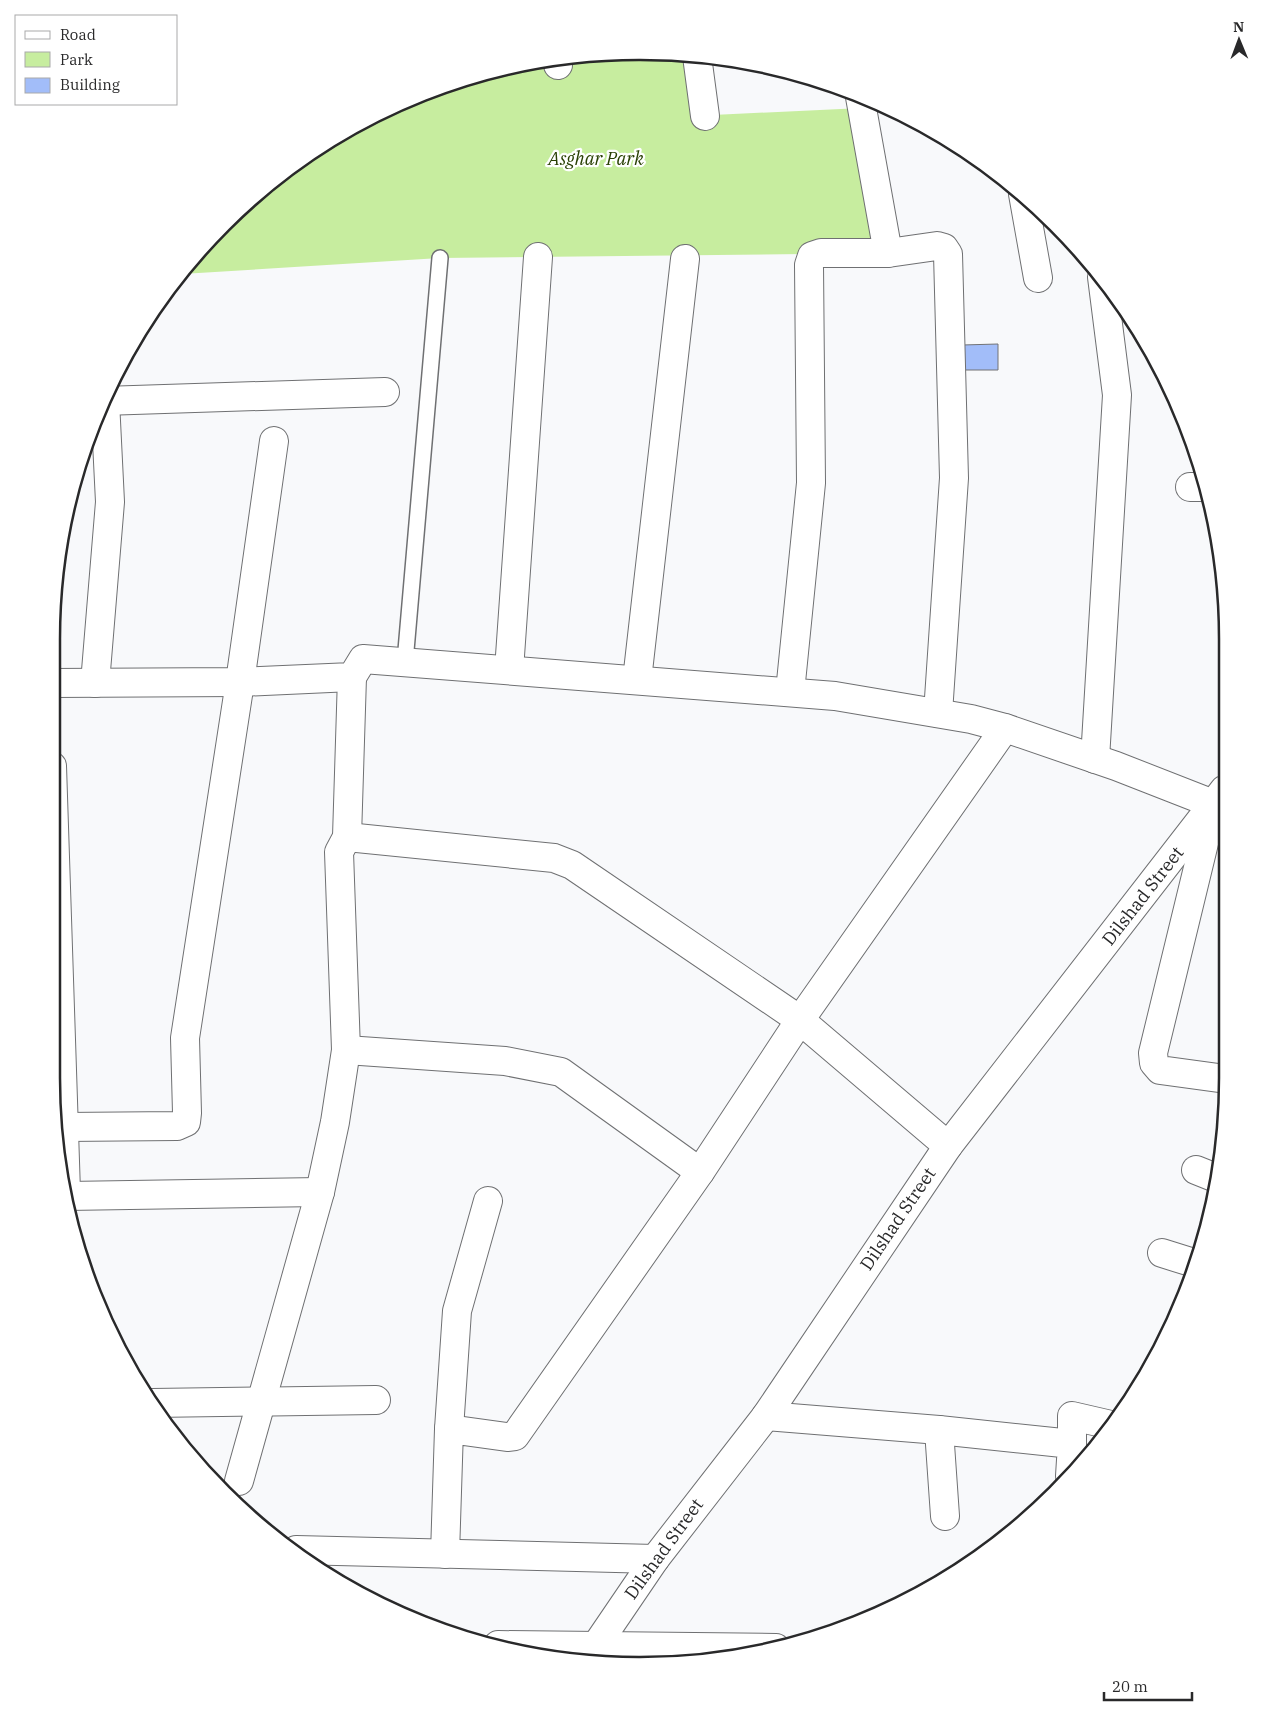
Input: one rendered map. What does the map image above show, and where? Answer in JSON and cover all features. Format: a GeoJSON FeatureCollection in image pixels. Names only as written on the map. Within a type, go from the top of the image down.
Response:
{"type":"FeatureCollection","features":[{"type":"Feature","properties":{"kind":"street"},"geometry":{"type":"LineString","coordinates":[[699,63],[706,116]]}},
{"type":"Feature","properties":{"kind":"street"},"geometry":{"type":"LineString","coordinates":[[861,104],[888,253]]}},
{"type":"Feature","properties":{"kind":"street"},"geometry":{"type":"LineString","coordinates":[[1025,207],[1038,278]]}},
{"type":"Feature","properties":{"kind":"street"},"geometry":{"type":"LineString","coordinates":[[790,692],[811,483],[809,265],[812,256],[821,253],[888,253],[937,246],[944,248],[948,254],[954,478],[938,713]]}},
{"type":"Feature","properties":{"kind":"street"},"geometry":{"type":"LineString","coordinates":[[509,670],[538,257]]}},
{"type":"Feature","properties":{"kind":"street"},"geometry":{"type":"LineString","coordinates":[[637,680],[685,259]]}},
{"type":"Feature","properties":{"kind":"street"},"geometry":{"type":"LineString","coordinates":[[1095,759],[1117,395],[1104,294]]}},
{"type":"Feature","properties":{"kind":"street"},"geometry":{"type":"LineString","coordinates":[[112,401],[385,392]]}},
{"type":"Feature","properties":{"kind":"street"},"geometry":{"type":"LineString","coordinates":[[95,683],[110,502],[105,416]]}},
{"type":"Feature","properties":{"kind":"street"},"geometry":{"type":"LineString","coordinates":[[64,1127],[177,1126],[186,1122],[188,1113],[185,1038],[240,682],[274,441]]}},
{"type":"Feature","properties":{"kind":"street"},"geometry":{"type":"LineString","coordinates":[[240,1481],[320,1192],[335,1122],[346,1050],[339,852],[347,837],[352,677],[363,659],[836,696],[971,719],[1005,728],[1095,759],[1195,797],[1218,798],[1153,1053],[1154,1063],[1160,1070],[1219,1078]]}},
{"type":"Feature","properties":{"kind":"street"},"geometry":{"type":"LineString","coordinates":[[60,683],[240,682],[352,677]]}},
{"type":"Feature","properties":{"kind":"street"},"geometry":{"type":"LineString","coordinates":[[449,1429],[508,1437],[515,1436],[700,1172],[800,1020],[1005,728]]}},
{"type":"Feature","properties":{"kind":"street","name":"Dilshad Street"},"geometry":{"type":"LineString","coordinates":[[591,1653],[655,1559],[766,1416],[948,1146],[1218,798]]}},
{"type":"Feature","properties":{"kind":"street"},"geometry":{"type":"LineString","coordinates":[[347,837],[554,858],[572,865],[800,1020],[948,1146]]}},
{"type":"Feature","properties":{"kind":"street"},"geometry":{"type":"LineString","coordinates":[[60,1007],[65,1150]]}},
{"type":"Feature","properties":{"kind":"street"},"geometry":{"type":"LineString","coordinates":[[346,1050],[505,1061],[561,1072],[700,1172]]}},
{"type":"Feature","properties":{"kind":"street"},"geometry":{"type":"LineString","coordinates":[[72,1196],[320,1192]]}},
{"type":"Feature","properties":{"kind":"street"},"geometry":{"type":"LineString","coordinates":[[445,1554],[449,1429],[457,1311],[488,1201]]}},
{"type":"Feature","properties":{"kind":"street"},"geometry":{"type":"LineString","coordinates":[[1162,1253],[1189,1261]]}},
{"type":"Feature","properties":{"kind":"street"},"geometry":{"type":"LineString","coordinates":[[161,1403],[376,1400]]}},
{"type":"Feature","properties":{"kind":"street"},"geometry":{"type":"LineString","coordinates":[[766,1416],[939,1430],[1072,1444]]}},
{"type":"Feature","properties":{"kind":"street"},"geometry":{"type":"LineString","coordinates":[[1071,1464],[1072,1416],[1104,1423]]}},
{"type":"Feature","properties":{"kind":"street"},"geometry":{"type":"LineString","coordinates":[[939,1430],[945,1516]]}},
{"type":"Feature","properties":{"kind":"street"},"geometry":{"type":"LineString","coordinates":[[306,1550],[655,1559]]}},
{"type":"Feature","properties":{"kind":"street"},"geometry":{"type":"LineString","coordinates":[[552,1650],[591,1653],[733,1649]]}},
{"type":"Feature","properties":{"kind":"lane"},"geometry":{"type":"LineString","coordinates":[[405,662],[440,258]]}},
{"type":"Feature","properties":{"kind":"green space","name":"Asghar Park"},"geometry":{"type":"Polygon","coordinates":[[[602,61],[684,62],[692,116],[862,108],[888,253],[440,258],[191,273],[230,230],[257,204],[287,180],[350,138],[383,120],[418,104],[490,80],[526,71],[602,61]]]}},
{"type":"Feature","properties":{"kind":"building"},"geometry":{"type":"Polygon","coordinates":[[[998,344],[998,370],[962,370],[962,345],[998,344]]]}}]}
